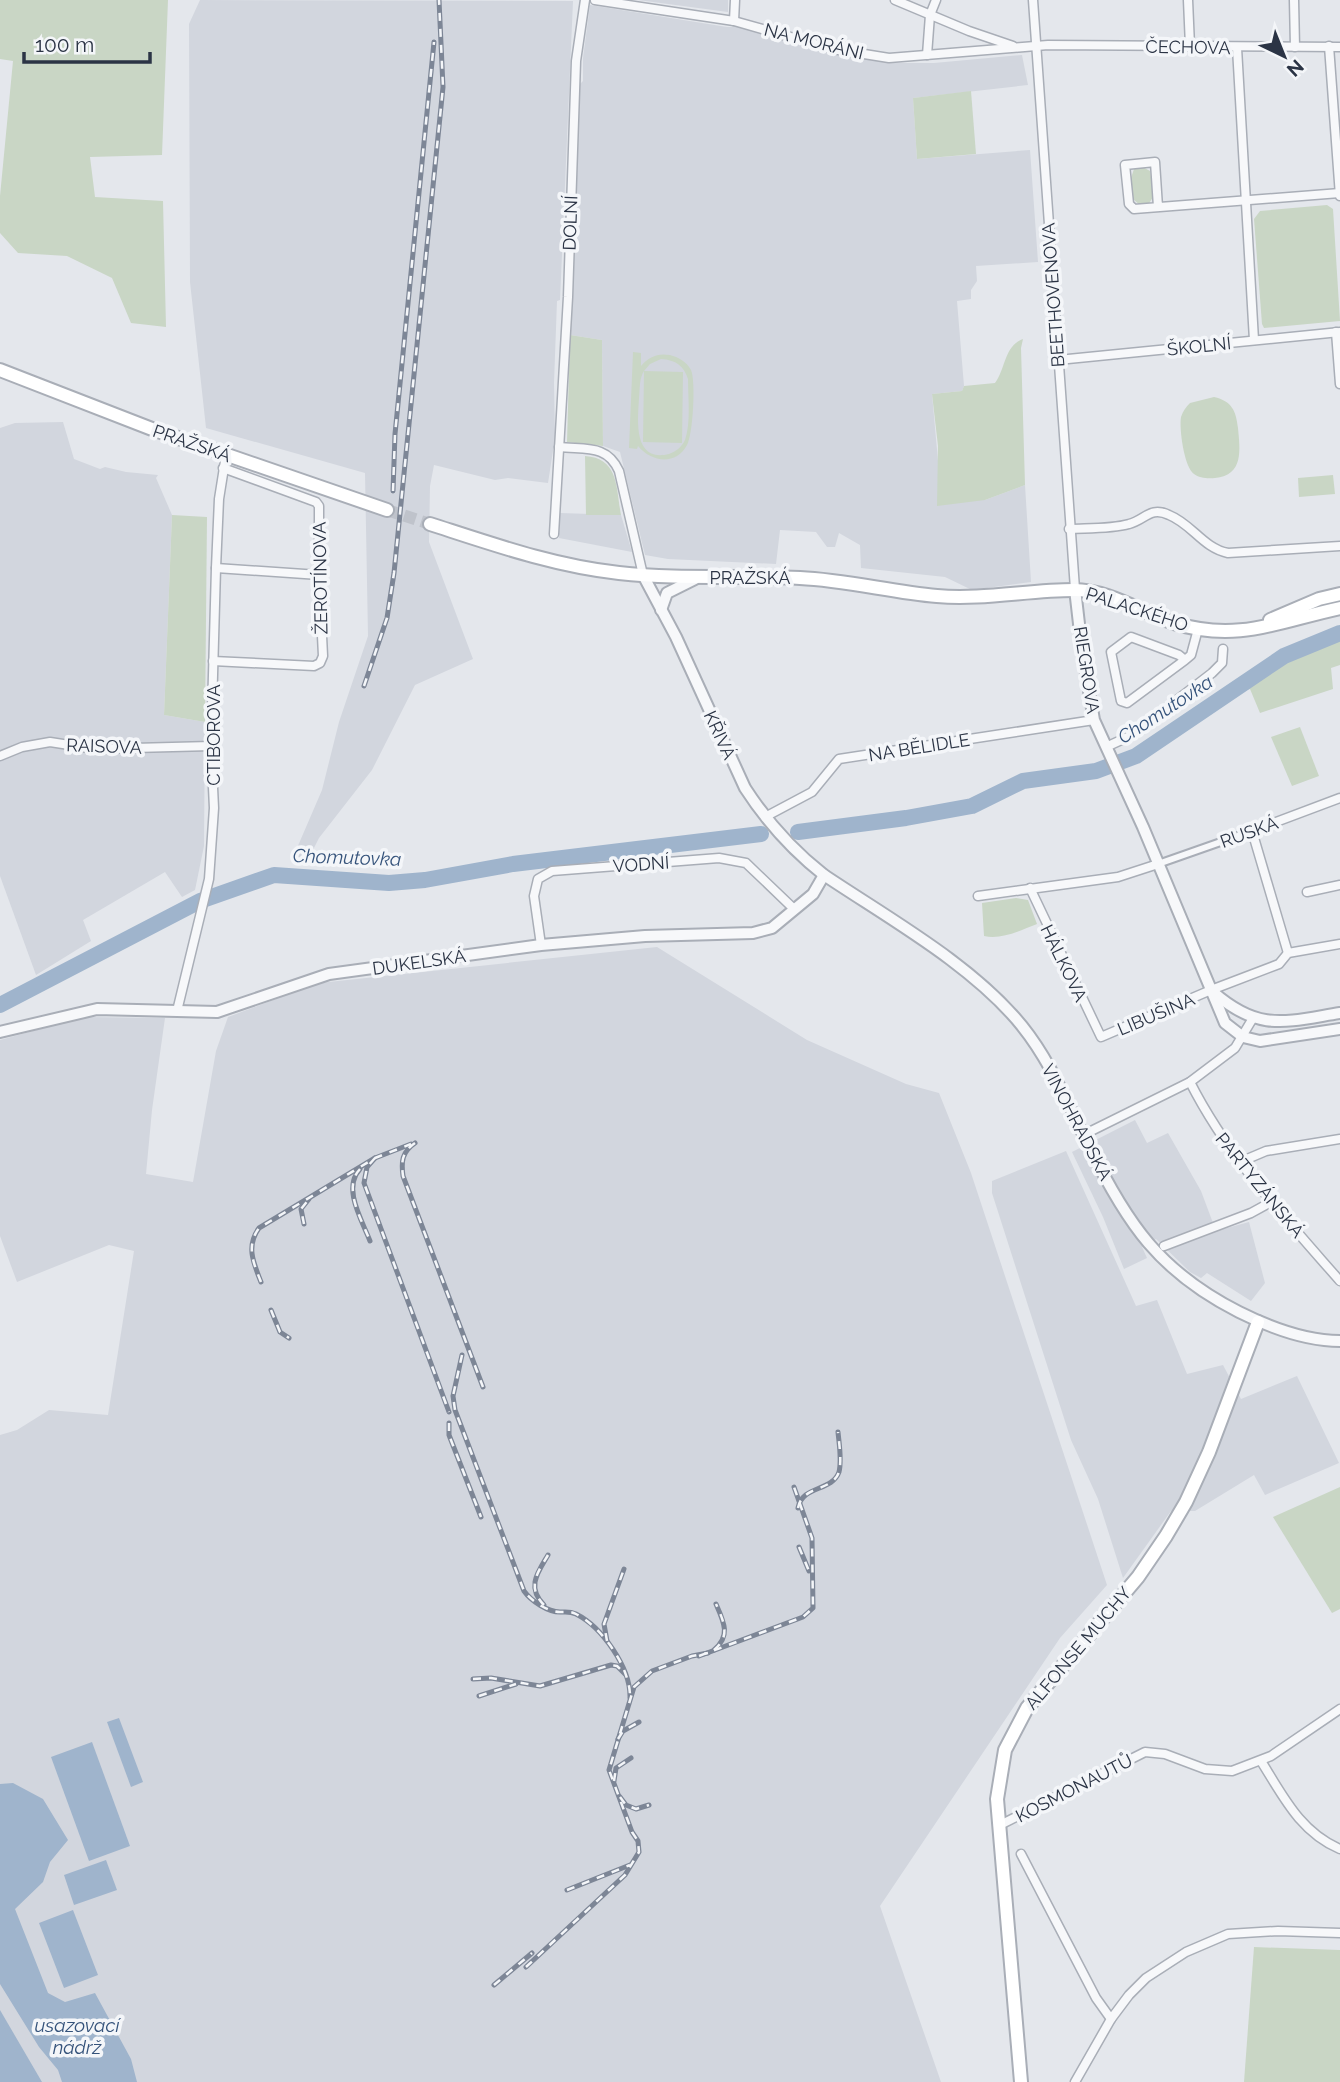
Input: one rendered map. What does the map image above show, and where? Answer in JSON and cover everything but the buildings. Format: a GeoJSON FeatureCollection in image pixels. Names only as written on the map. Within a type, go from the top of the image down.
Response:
{"type":"FeatureCollection","features":[{"type":"Feature","properties":{"kind":"main road","name":"PRAŽSKÁ"},"geometry":{"type":"LineString","coordinates":[[0,370],[152,429],[387,510]]}},
{"type":"Feature","properties":{"kind":"main road","name":"PRAŽSKÁ"},"geometry":{"type":"LineString","coordinates":[[430,524],[547,561],[643,575],[804,578],[939,596],[1015,595],[1075,589]]}},
{"type":"Feature","properties":{"kind":"main road","name":"PALACKÉHO"},"geometry":{"type":"LineString","coordinates":[[1075,589],[1094,592],[1174,623],[1220,633],[1251,631],[1340,608]]}},
{"type":"Feature","properties":{"kind":"main road","name":"PALACKÉHO"},"geometry":{"type":"LineString","coordinates":[[1237,632],[1309,602],[1340,594]]}},
{"type":"Feature","properties":{"kind":"main road","name":"ALFONSE MUCHY"},"geometry":{"type":"LineString","coordinates":[[1021,2082],[998,1826],[1000,1771],[1012,1734],[1038,1693],[1138,1577],[1186,1502],[1209,1452],[1258,1322]]}},
{"type":"Feature","properties":{"kind":"street","name":"DOLNÍ"},"geometry":{"type":"LineString","coordinates":[[554,534],[568,296],[576,61],[585,0]]}},
{"type":"Feature","properties":{"kind":"street","name":"NA MORÁNI"},"geometry":{"type":"LineString","coordinates":[[594,0],[734,21],[833,49],[889,58],[1036,46]]}},
{"type":"Feature","properties":{"kind":"street"},"geometry":{"type":"LineString","coordinates":[[734,21],[735,0]]}},
{"type":"Feature","properties":{"kind":"street"},"geometry":{"type":"LineString","coordinates":[[895,0],[1019,48]]}},
{"type":"Feature","properties":{"kind":"street"},"geometry":{"type":"LineString","coordinates":[[926,55],[930,15],[936,0]]}},
{"type":"Feature","properties":{"kind":"street","name":"BEETHOVENOVA"},"geometry":{"type":"LineString","coordinates":[[1033,0],[1075,589]]}},
{"type":"Feature","properties":{"kind":"street"},"geometry":{"type":"LineString","coordinates":[[1188,0],[1191,46]]}},
{"type":"Feature","properties":{"kind":"street"},"geometry":{"type":"LineString","coordinates":[[1294,0],[1295,47]]}},
{"type":"Feature","properties":{"kind":"street","name":"ČECHOVA"},"geometry":{"type":"LineString","coordinates":[[1036,46],[1340,47]]}},
{"type":"Feature","properties":{"kind":"street"},"geometry":{"type":"LineString","coordinates":[[1158,207],[1155,162],[1125,164],[1129,204],[1135,209],[1340,194],[1329,46]]}},
{"type":"Feature","properties":{"kind":"street"},"geometry":{"type":"LineString","coordinates":[[1237,48],[1254,340]]}},
{"type":"Feature","properties":{"kind":"street"},"geometry":{"type":"LineString","coordinates":[[1338,332],[1340,384]]}},
{"type":"Feature","properties":{"kind":"street","name":"ŠKOLNÍ"},"geometry":{"type":"LineString","coordinates":[[1058,359],[1338,332]]}},
{"type":"Feature","properties":{"kind":"street"},"geometry":{"type":"LineString","coordinates":[[559,447],[604,451],[614,460],[619,471],[643,575]]}},
{"type":"Feature","properties":{"kind":"street","name":"CTIBOROVA"},"geometry":{"type":"LineString","coordinates":[[177,1011],[209,879],[214,808],[211,746],[216,568],[226,455]]}},
{"type":"Feature","properties":{"kind":"street","name":"ŽEROTÍNOVA"},"geometry":{"type":"LineString","coordinates":[[213,661],[314,666],[320,663],[323,656],[319,506],[316,502],[223,468]]}},
{"type":"Feature","properties":{"kind":"street"},"geometry":{"type":"LineString","coordinates":[[1069,529],[1131,524],[1144,515],[1155,512],[1167,513],[1178,519],[1216,551],[1228,553],[1340,546]]}},
{"type":"Feature","properties":{"kind":"street"},"geometry":{"type":"LineString","coordinates":[[216,568],[319,575]]}},
{"type":"Feature","properties":{"kind":"street","name":"KŘIVÁ"},"geometry":{"type":"LineString","coordinates":[[643,575],[745,788],[765,817],[792,848],[824,875]]}},
{"type":"Feature","properties":{"kind":"street"},"geometry":{"type":"LineString","coordinates":[[661,610],[667,593],[681,584],[701,577]]}},
{"type":"Feature","properties":{"kind":"street","name":"RIEGROVA"},"geometry":{"type":"LineString","coordinates":[[1075,589],[1094,720],[1225,1023],[1242,1037]]}},
{"type":"Feature","properties":{"kind":"street","name":"PALACKÉHO"},"geometry":{"type":"LineString","coordinates":[[1185,660],[1179,655],[1131,637],[1111,652],[1121,701],[1127,703],[1185,660],[1191,655],[1198,629]]}},
{"type":"Feature","properties":{"kind":"street"},"geometry":{"type":"LineString","coordinates":[[1108,752],[1219,668],[1224,658],[1223,649]]}},
{"type":"Feature","properties":{"kind":"street","name":"NA BĚLIDLE"},"geometry":{"type":"LineString","coordinates":[[765,817],[812,792],[839,759],[1094,720]]}},
{"type":"Feature","properties":{"kind":"street","name":"RAISOVA"},"geometry":{"type":"LineString","coordinates":[[0,756],[22,747],[50,742],[94,749],[211,746]]}},
{"type":"Feature","properties":{"kind":"street","name":"RUSKÁ"},"geometry":{"type":"LineString","coordinates":[[1158,864],[1340,798]]}},
{"type":"Feature","properties":{"kind":"street"},"geometry":{"type":"LineString","coordinates":[[1252,831],[1288,953],[1340,944]]}},
{"type":"Feature","properties":{"kind":"street","name":"VODNÍ"},"geometry":{"type":"LineString","coordinates":[[541,945],[534,896],[538,879],[552,871],[719,858],[746,863],[794,909]]}},
{"type":"Feature","properties":{"kind":"street"},"geometry":{"type":"LineString","coordinates":[[978,896],[1118,877],[1158,864]]}},
{"type":"Feature","properties":{"kind":"street","name":"DUKELSKÁ"},"geometry":{"type":"LineString","coordinates":[[0,1032],[97,1009],[217,1012],[329,974],[541,945],[645,936],[753,933],[772,928],[813,894],[824,875]]}},
{"type":"Feature","properties":{"kind":"street","name":"VINOHRADSKÁ"},"geometry":{"type":"LineString","coordinates":[[824,875],[963,970],[996,998],[1024,1028],[1059,1082],[1083,1135],[1125,1212],[1156,1252],[1187,1282],[1258,1322],[1309,1337],[1340,1341]]}},
{"type":"Feature","properties":{"kind":"street"},"geometry":{"type":"LineString","coordinates":[[1307,892],[1340,885]]}},
{"type":"Feature","properties":{"kind":"street","name":"HÁLKOVA"},"geometry":{"type":"LineString","coordinates":[[1030,888],[1101,1037]]}},
{"type":"Feature","properties":{"kind":"street","name":"LIBUŠINA"},"geometry":{"type":"LineString","coordinates":[[1101,1037],[1279,964],[1288,953]]}},
{"type":"Feature","properties":{"kind":"street"},"geometry":{"type":"LineString","coordinates":[[1211,990],[1235,1010],[1253,1018],[1284,1022],[1340,1013]]}},
{"type":"Feature","properties":{"kind":"street"},"geometry":{"type":"LineString","coordinates":[[1083,1135],[1190,1082],[1225,1056],[1242,1037],[1253,1018]]}},
{"type":"Feature","properties":{"kind":"street"},"geometry":{"type":"LineString","coordinates":[[1242,1037],[1260,1041],[1340,1029]]}},
{"type":"Feature","properties":{"kind":"street","name":"PARTYZÁNSKÁ"},"geometry":{"type":"LineString","coordinates":[[1190,1082],[1216,1129],[1240,1162],[1340,1281]]}},
{"type":"Feature","properties":{"kind":"street"},"geometry":{"type":"LineString","coordinates":[[1240,1162],[1266,1151],[1340,1139]]}},
{"type":"Feature","properties":{"kind":"street"},"geometry":{"type":"LineString","coordinates":[[1164,1246],[1251,1213],[1271,1202]]}},
{"type":"Feature","properties":{"kind":"street","name":"KOSMONAUTŮ"},"geometry":{"type":"LineString","coordinates":[[998,1826],[1144,1752],[1165,1754],[1205,1769],[1228,1772],[1261,1761],[1340,1709]]}},
{"type":"Feature","properties":{"kind":"street"},"geometry":{"type":"LineString","coordinates":[[1261,1761],[1303,1824],[1323,1841],[1340,1849]]}},
{"type":"Feature","properties":{"kind":"street"},"geometry":{"type":"LineString","coordinates":[[1021,1854],[1096,1998],[1111,2019]]}},
{"type":"Feature","properties":{"kind":"street"},"geometry":{"type":"LineString","coordinates":[[1075,2082],[1111,2019],[1146,1978],[1186,1952],[1228,1934],[1278,1931],[1340,1933]]}},
{"type":"Feature","properties":{"kind":"shaded area"},"geometry":{"type":"Polygon","coordinates":[[[200,0],[573,1],[560,300],[557,301],[555,438],[548,483],[508,478],[495,480],[434,465],[430,486],[429,542],[473,659],[415,685],[372,770],[319,838],[307,862],[294,855],[322,790],[339,722],[368,636],[365,473],[206,428],[190,282],[189,24],[200,0]]]}},
{"type":"Feature","properties":{"kind":"shaded area"},"geometry":{"type":"Polygon","coordinates":[[[638,0],[728,0],[728,12],[638,0]]]}},
{"type":"Feature","properties":{"kind":"shaded area"},"geometry":{"type":"Polygon","coordinates":[[[590,5],[741,27],[830,53],[889,63],[934,63],[1022,55],[1028,85],[913,98],[917,159],[1030,150],[1038,262],[976,266],[977,281],[971,290],[971,299],[957,301],[964,386],[962,391],[932,394],[938,461],[985,500],[1025,485],[1031,582],[972,590],[945,577],[861,568],[860,545],[839,533],[835,547],[827,547],[816,532],[780,530],[776,564],[668,559],[645,555],[620,452],[603,446],[602,340],[570,335],[579,85],[583,81],[583,58],[590,5]]]}},
{"type":"Feature","properties":{"kind":"shaded area"},"geometry":{"type":"Polygon","coordinates":[[[63,422],[74,459],[100,469],[105,467],[158,475],[156,478],[172,515],[164,715],[205,722],[204,846],[195,890],[182,897],[165,872],[83,920],[91,941],[36,975],[0,876],[0,428],[15,423],[63,422]]]}},
{"type":"Feature","properties":{"kind":"shaded area"},"geometry":{"type":"Polygon","coordinates":[[[560,513],[621,515],[632,552],[559,538],[560,513]]]}},
{"type":"Feature","properties":{"kind":"shaded area"},"geometry":{"type":"Polygon","coordinates":[[[657,947],[807,1040],[906,1084],[939,1093],[971,1173],[1107,1585],[1060,1638],[880,1906],[941,2082],[0,2082],[0,1435],[17,1430],[49,1410],[108,1415],[134,1251],[109,1245],[17,1282],[0,1236],[0,1040],[84,1017],[165,1018],[146,1174],[193,1182],[216,1051],[228,1017],[319,983],[657,947]]]}},
{"type":"Feature","properties":{"kind":"shaded area"},"geometry":{"type":"Polygon","coordinates":[[[1135,1120],[1147,1143],[1168,1133],[1201,1191],[1216,1231],[1249,1222],[1265,1283],[1251,1301],[1207,1273],[1201,1278],[1190,1272],[1156,1239],[1142,1247],[1147,1258],[1124,1269],[1072,1152],[1135,1120]]]}},
{"type":"Feature","properties":{"kind":"shaded area"},"geometry":{"type":"Polygon","coordinates":[[[1066,1151],[1136,1306],[1157,1300],[1187,1374],[1223,1365],[1241,1399],[1297,1376],[1339,1463],[1265,1495],[1254,1475],[1195,1511],[1171,1511],[1123,1578],[1098,1499],[1071,1440],[992,1193],[992,1181],[1066,1151]]]}},
{"type":"Feature","properties":{"kind":"green space"},"geometry":{"type":"Polygon","coordinates":[[[0,0],[168,0],[162,155],[90,157],[95,197],[163,201],[166,327],[131,323],[112,278],[67,256],[18,253],[0,233],[0,196],[13,61],[0,59],[0,0]]]}},
{"type":"Feature","properties":{"kind":"green space"},"geometry":{"type":"Polygon","coordinates":[[[971,91],[976,154],[917,159],[913,98],[971,91]]]}},
{"type":"Feature","properties":{"kind":"green space"},"geometry":{"type":"Polygon","coordinates":[[[1141,166],[1150,171],[1154,196],[1147,206],[1142,207],[1132,198],[1129,184],[1134,169],[1141,166]]]}},
{"type":"Feature","properties":{"kind":"green space"},"geometry":{"type":"Polygon","coordinates":[[[1327,205],[1333,209],[1340,321],[1264,328],[1254,219],[1260,211],[1327,205]]]}},
{"type":"Feature","properties":{"kind":"green space"},"geometry":{"type":"Polygon","coordinates":[[[570,335],[602,340],[603,446],[567,442],[570,335]]]}},
{"type":"Feature","properties":{"kind":"green space"},"geometry":{"type":"Polygon","coordinates":[[[1023,339],[1021,348],[1025,485],[985,500],[937,506],[938,446],[932,394],[962,391],[964,386],[995,383],[1012,347],[1023,339]]]}},
{"type":"Feature","properties":{"kind":"green space"},"geometry":{"type":"Polygon","coordinates":[[[633,352],[641,353],[641,366],[657,355],[670,355],[685,362],[693,376],[694,396],[687,445],[682,452],[670,459],[650,456],[638,446],[637,449],[629,448],[633,352]],[[661,359],[650,364],[642,374],[640,384],[640,437],[649,452],[657,455],[669,454],[682,445],[687,433],[688,379],[682,367],[671,361],[661,359]]]}},
{"type":"Feature","properties":{"kind":"green space"},"geometry":{"type":"Polygon","coordinates":[[[644,371],[683,372],[682,443],[643,442],[644,371]]]}},
{"type":"Feature","properties":{"kind":"green space"},"geometry":{"type":"Polygon","coordinates":[[[1214,397],[1229,404],[1234,412],[1239,453],[1236,467],[1231,472],[1224,476],[1207,478],[1194,474],[1187,464],[1181,417],[1190,403],[1214,397]]]}},
{"type":"Feature","properties":{"kind":"green space"},"geometry":{"type":"Polygon","coordinates":[[[585,456],[596,458],[610,468],[621,515],[586,515],[585,456]]]}},
{"type":"Feature","properties":{"kind":"green space"},"geometry":{"type":"Polygon","coordinates":[[[1333,475],[1335,494],[1299,497],[1298,478],[1333,475]]]}},
{"type":"Feature","properties":{"kind":"green space"},"geometry":{"type":"Polygon","coordinates":[[[172,515],[207,517],[205,722],[164,715],[172,515]]]}},
{"type":"Feature","properties":{"kind":"green space"},"geometry":{"type":"Polygon","coordinates":[[[1340,636],[1340,665],[1331,668],[1333,689],[1260,713],[1250,689],[1247,690],[1245,685],[1276,664],[1340,636]]]}},
{"type":"Feature","properties":{"kind":"green space"},"geometry":{"type":"Polygon","coordinates":[[[1300,727],[1319,776],[1292,786],[1271,737],[1300,727]]]}},
{"type":"Feature","properties":{"kind":"green space"},"geometry":{"type":"Polygon","coordinates":[[[1016,898],[1028,900],[1037,924],[1004,936],[984,936],[982,903],[1016,898]]]}},
{"type":"Feature","properties":{"kind":"green space"},"geometry":{"type":"Polygon","coordinates":[[[1340,1487],[1340,1609],[1332,1613],[1273,1517],[1340,1487]]]}},
{"type":"Feature","properties":{"kind":"green space"},"geometry":{"type":"Polygon","coordinates":[[[1254,1947],[1340,1950],[1340,2082],[1244,2082],[1254,1947]]]}},
{"type":"Feature","properties":{"kind":"water"},"geometry":{"type":"Polygon","coordinates":[[[119,1718],[143,1782],[131,1787],[107,1722],[119,1718]]]}},
{"type":"Feature","properties":{"kind":"water"},"geometry":{"type":"Polygon","coordinates":[[[92,1742],[130,1846],[89,1861],[51,1757],[92,1742]]]}},
{"type":"Feature","properties":{"kind":"water","name":"usazovací nádrž"},"geometry":{"type":"Polygon","coordinates":[[[13,1783],[43,1799],[68,1840],[50,1862],[43,1882],[15,1909],[48,1993],[65,2002],[95,1993],[131,2059],[137,2082],[62,2082],[58,2070],[39,2047],[0,1984],[0,1784],[13,1783]]]}},
{"type":"Feature","properties":{"kind":"water"},"geometry":{"type":"Polygon","coordinates":[[[106,1860],[117,1890],[74,1905],[64,1875],[106,1860]]]}},
{"type":"Feature","properties":{"kind":"water"},"geometry":{"type":"Polygon","coordinates":[[[73,1910],[98,1975],[64,1988],[39,1923],[73,1910]]]}},
{"type":"Feature","properties":{"kind":"water","name":"usazovací nádrž"},"geometry":{"type":"Polygon","coordinates":[[[0,2010],[42,2082],[0,2082],[0,2010]]]}},
{"type":"Feature","properties":{"kind":"waterway","name":"Chomutovka"},"geometry":{"type":"LineString","coordinates":[[798,832],[906,818],[972,806],[1023,781],[1096,771],[1136,756],[1284,656],[1340,633]]}},
{"type":"Feature","properties":{"kind":"waterway","name":"Chomutovka"},"geometry":{"type":"LineString","coordinates":[[0,1005],[200,901],[274,875],[389,883],[425,880],[513,864],[761,834]]}},
{"type":"Feature","properties":{"kind":"tunnel"},"geometry":{"type":"LineString","coordinates":[[387,510],[430,524]]}},
{"type":"Feature","properties":{"kind":"railway"},"geometry":{"type":"LineString","coordinates":[[364,686],[387,618],[394,573],[443,87],[439,0]]}},
{"type":"Feature","properties":{"kind":"railway"},"geometry":{"type":"LineString","coordinates":[[393,491],[395,434],[434,42]]}},
{"type":"Feature","properties":{"kind":"railway"},"geometry":{"type":"LineString","coordinates":[[415,1143],[403,1157],[403,1176],[483,1387]]}},
{"type":"Feature","properties":{"kind":"railway"},"geometry":{"type":"LineString","coordinates":[[261,1282],[253,1261],[252,1248],[259,1228],[375,1158],[411,1144]]}},
{"type":"Feature","properties":{"kind":"railway"},"geometry":{"type":"LineString","coordinates":[[375,1158],[367,1167],[364,1183],[449,1412]]}},
{"type":"Feature","properties":{"kind":"railway"},"geometry":{"type":"LineString","coordinates":[[360,1169],[355,1177],[353,1195],[370,1241]]}},
{"type":"Feature","properties":{"kind":"railway"},"geometry":{"type":"LineString","coordinates":[[304,1224],[301,1209],[309,1199]]}},
{"type":"Feature","properties":{"kind":"railway"},"geometry":{"type":"LineString","coordinates":[[271,1310],[280,1332],[289,1338]]}},
{"type":"Feature","properties":{"kind":"railway"},"geometry":{"type":"LineString","coordinates":[[462,1355],[453,1396],[455,1410],[524,1591],[545,1608],[555,1612],[574,1613],[596,1628],[613,1650],[626,1674],[630,1698]]}},
{"type":"Feature","properties":{"kind":"railway"},"geometry":{"type":"LineString","coordinates":[[449,1423],[449,1435],[481,1517]]}},
{"type":"Feature","properties":{"kind":"railway"},"geometry":{"type":"LineString","coordinates":[[798,1508],[805,1495],[830,1483],[839,1472],[838,1432]]}},
{"type":"Feature","properties":{"kind":"railway"},"geometry":{"type":"LineString","coordinates":[[699,1656],[803,1617],[813,1608],[812,1538],[794,1487]]}},
{"type":"Feature","properties":{"kind":"railway"},"geometry":{"type":"LineString","coordinates":[[799,1547],[809,1571]]}},
{"type":"Feature","properties":{"kind":"railway"},"geometry":{"type":"LineString","coordinates":[[544,1605],[535,1586],[548,1555]]}},
{"type":"Feature","properties":{"kind":"railway"},"geometry":{"type":"LineString","coordinates":[[607,1641],[604,1624],[624,1569]]}},
{"type":"Feature","properties":{"kind":"railway"},"geometry":{"type":"LineString","coordinates":[[714,1650],[724,1634],[716,1604]]}},
{"type":"Feature","properties":{"kind":"railway"},"geometry":{"type":"LineString","coordinates":[[526,1967],[625,1875],[639,1852],[638,1841],[632,1832],[609,1770],[634,1687],[652,1671],[708,1653]]}},
{"type":"Feature","properties":{"kind":"railway"},"geometry":{"type":"LineString","coordinates":[[473,1679],[491,1678],[540,1686],[611,1665],[617,1666],[625,1674]]}},
{"type":"Feature","properties":{"kind":"railway"},"geometry":{"type":"LineString","coordinates":[[479,1696],[516,1684]]}},
{"type":"Feature","properties":{"kind":"railway"},"geometry":{"type":"LineString","coordinates":[[618,1739],[623,1731],[639,1722]]}},
{"type":"Feature","properties":{"kind":"railway"},"geometry":{"type":"LineString","coordinates":[[614,1781],[616,1768],[631,1758]]}},
{"type":"Feature","properties":{"kind":"railway"},"geometry":{"type":"LineString","coordinates":[[620,1797],[626,1805],[636,1809],[649,1805]]}},
{"type":"Feature","properties":{"kind":"railway"},"geometry":{"type":"LineString","coordinates":[[567,1890],[630,1865]]}},
{"type":"Feature","properties":{"kind":"railway"},"geometry":{"type":"LineString","coordinates":[[494,1985],[532,1953]]}}]}
